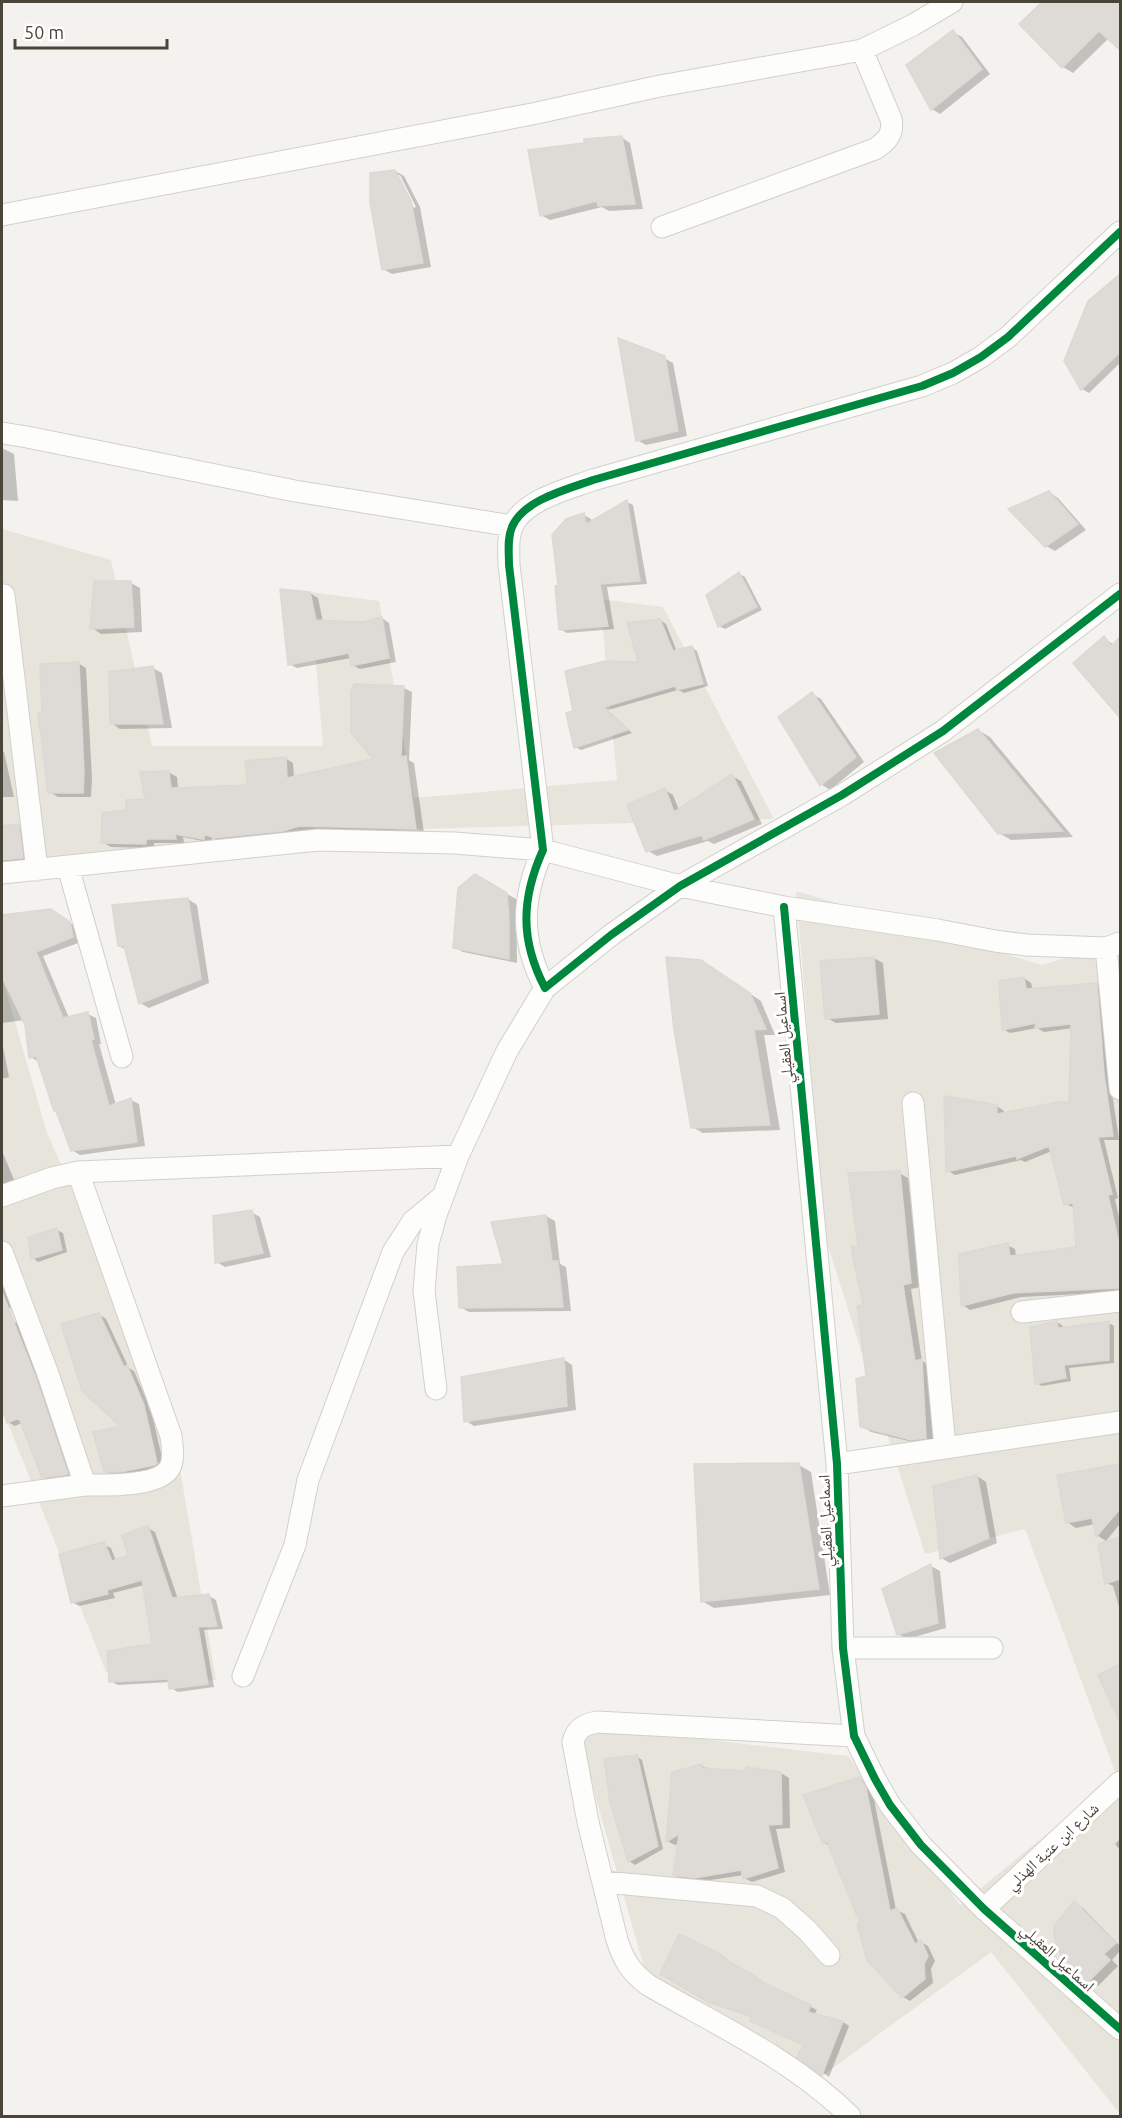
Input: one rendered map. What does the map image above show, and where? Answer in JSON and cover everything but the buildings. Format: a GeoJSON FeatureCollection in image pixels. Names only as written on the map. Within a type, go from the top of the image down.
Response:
{"type":"FeatureCollection","features":[{"type":"Feature","properties":{"kind":"street"},"geometry":{"type":"LineString","coordinates":[[2,215],[532,114],[660,86],[862,50],[913,25],[952,2]]}},
{"type":"Feature","properties":{"kind":"street"},"geometry":{"type":"LineString","coordinates":[[662,227],[875,148],[885,142],[890,137],[891,119],[862,50]]}},
{"type":"Feature","properties":{"kind":"street"},"geometry":{"type":"LineString","coordinates":[[545,988],[532,960],[526,928],[531,881],[543,850],[511,585],[508,544],[512,526],[528,509],[543,499],[593,480],[922,386],[953,373],[981,357],[1008,337],[1120,232]]}},
{"type":"Feature","properties":{"kind":"street"},"geometry":{"type":"LineString","coordinates":[[2,433],[295,491],[512,526]]}},
{"type":"Feature","properties":{"kind":"street"},"geometry":{"type":"LineString","coordinates":[[436,1389],[424,1291],[428,1244],[458,1156],[507,1051],[545,988],[611,935],[680,886],[842,795],[943,732],[1120,594]]}},
{"type":"Feature","properties":{"kind":"street"},"geometry":{"type":"LineString","coordinates":[[4,595],[37,870]]}},
{"type":"Feature","properties":{"kind":"street"},"geometry":{"type":"LineString","coordinates":[[2,873],[318,840],[454,843],[543,850],[680,886],[784,907],[1026,945],[1113,946],[1120,1089]]}},
{"type":"Feature","properties":{"kind":"street"},"geometry":{"type":"LineString","coordinates":[[68,867],[122,1057]]}},
{"type":"Feature","properties":{"kind":"street","name":"اسماعيل العقيلي"},"geometry":{"type":"LineString","coordinates":[[784,907],[837,1464],[843,1648],[854,1736],[875,1779],[905,1825],[953,1879],[1120,2029]]}},
{"type":"Feature","properties":{"kind":"street"},"geometry":{"type":"LineString","coordinates":[[913,1103],[945,1448]]}},
{"type":"Feature","properties":{"kind":"street"},"geometry":{"type":"LineString","coordinates":[[2,1196],[52,1178],[78,1172],[458,1156]]}},
{"type":"Feature","properties":{"kind":"street"},"geometry":{"type":"LineString","coordinates":[[2,1496],[85,1485],[144,1482],[168,1471],[172,1462],[171,1436],[78,1172]]}},
{"type":"Feature","properties":{"kind":"street"},"geometry":{"type":"LineString","coordinates":[[243,1676],[295,1545],[311,1471],[393,1252],[413,1221],[443,1196]]}},
{"type":"Feature","properties":{"kind":"street"},"geometry":{"type":"LineString","coordinates":[[2,1252],[48,1374],[85,1485]]}},
{"type":"Feature","properties":{"kind":"street"},"geometry":{"type":"LineString","coordinates":[[1022,1312],[1120,1301]]}},
{"type":"Feature","properties":{"kind":"street"},"geometry":{"type":"LineString","coordinates":[[837,1464],[1120,1422]]}},
{"type":"Feature","properties":{"kind":"street"},"geometry":{"type":"LineString","coordinates":[[843,1648],[992,1648]]}},
{"type":"Feature","properties":{"kind":"street"},"geometry":{"type":"LineString","coordinates":[[850,2116],[802,2075],[755,2045],[648,1985],[632,1972],[616,1940],[573,1750],[575,1735],[582,1726],[597,1722],[854,1736]]}},
{"type":"Feature","properties":{"kind":"street","name":"شارع ابن عتبة الهذلي"},"geometry":{"type":"LineString","coordinates":[[984,1909],[1120,1782]]}},
{"type":"Feature","properties":{"kind":"street"},"geometry":{"type":"LineString","coordinates":[[604,1882],[756,1896],[782,1908],[801,1924],[830,1955]]}},
{"type":"Feature","properties":{"kind":"shaded area"},"geometry":{"type":"Polygon","coordinates":[[[2,529],[111,560],[152,746],[323,746],[310,592],[379,601],[414,798],[617,780],[600,599],[663,607],[774,819],[318,832],[2,872],[2,529]]]}},
{"type":"Feature","properties":{"kind":"shaded area"},"geometry":{"type":"Polygon","coordinates":[[[796,891],[1042,965],[1120,941],[1120,2114],[991,1952],[807,2087],[649,1985],[575,1724],[848,1756],[960,1905],[1117,1777],[1025,1529],[925,1554],[825,1236],[796,891]]]}},
{"type":"Feature","properties":{"kind":"shaded area"},"geometry":{"type":"Polygon","coordinates":[[[2,977],[47,1133],[170,1411],[216,1680],[106,1672],[2,1408],[2,977]]]}},
{"type":"Feature","properties":{"kind":"cycle path"},"geometry":{"type":"LineString","coordinates":[[1120,232],[1008,337],[981,357],[953,373],[922,386],[593,480],[547,497],[518,518],[509,536],[509,565],[543,850],[531,885],[526,919],[531,953],[545,988],[611,935],[680,886],[842,795],[943,731],[1120,594]]}},
{"type":"Feature","properties":{"kind":"cycle path"},"geometry":{"type":"LineString","coordinates":[[784,907],[837,1464],[843,1648],[854,1736],[890,1805],[921,1845],[984,1909],[1120,2029]]}}]}
